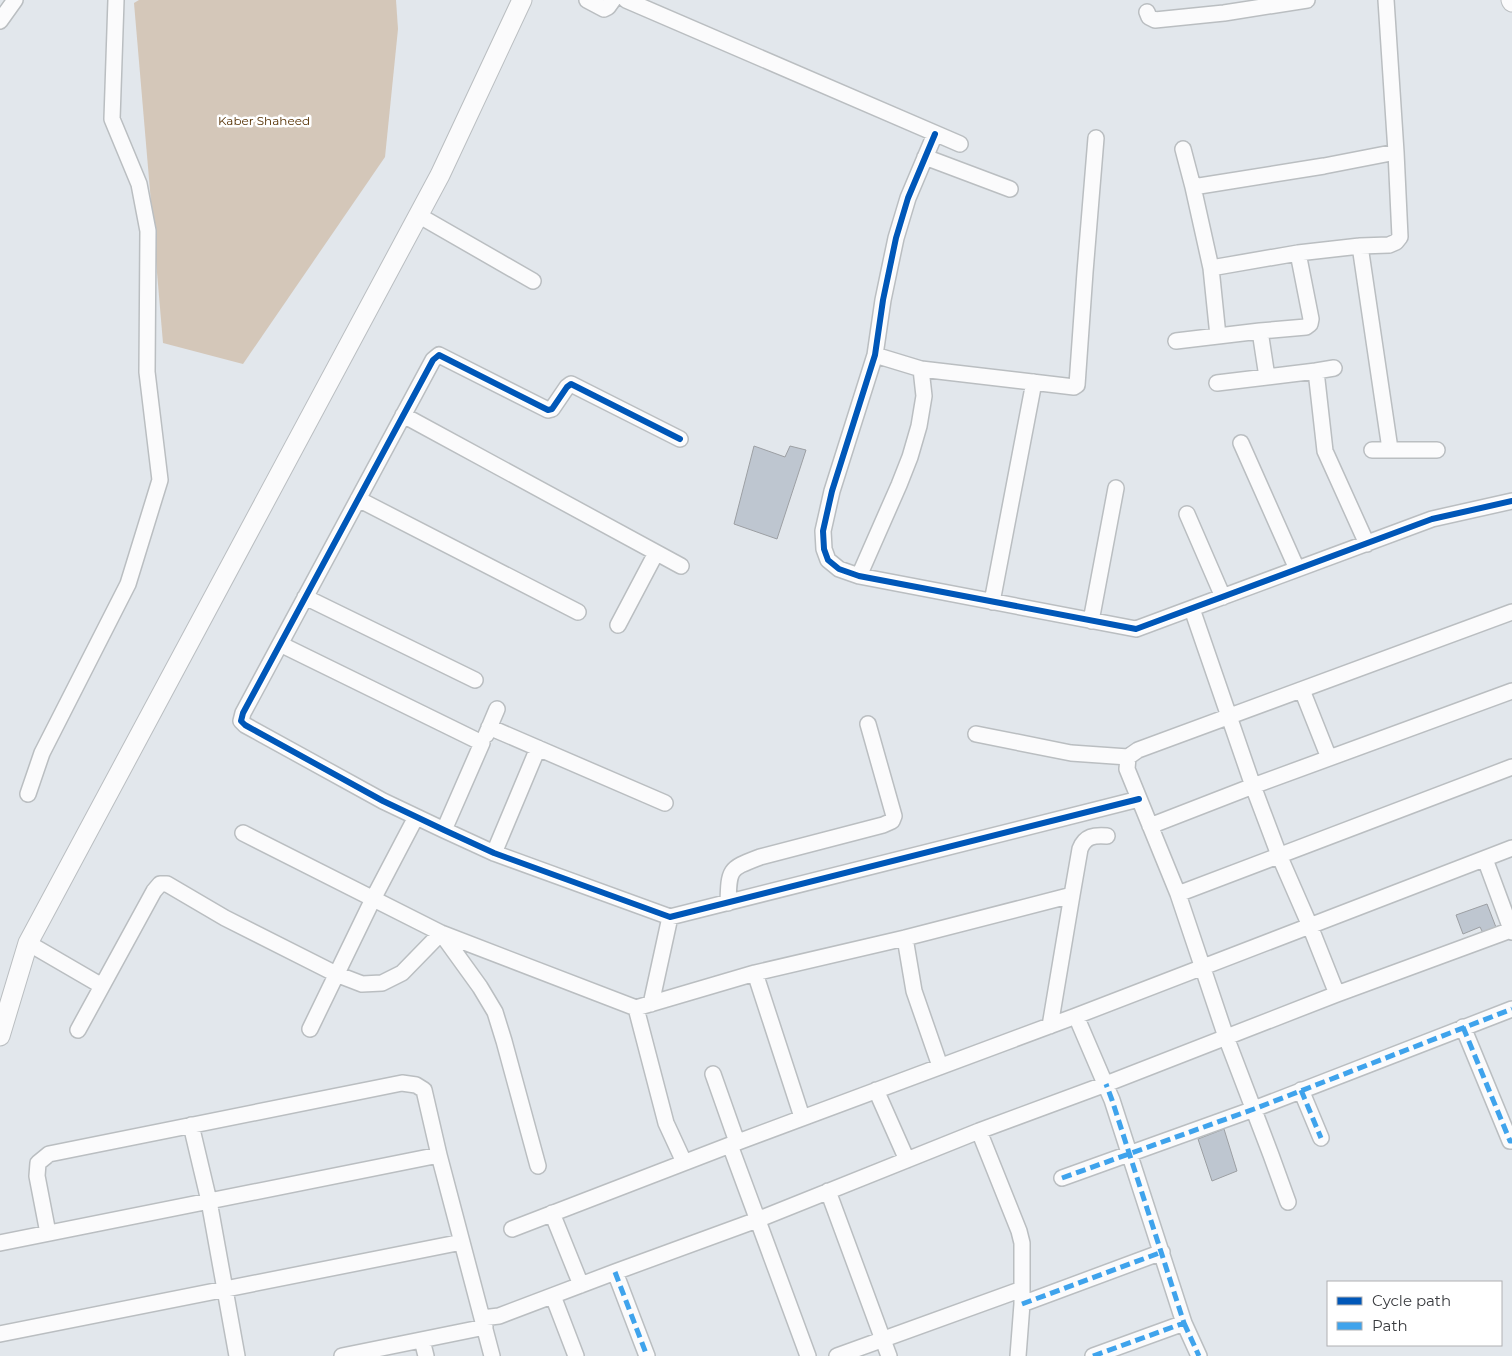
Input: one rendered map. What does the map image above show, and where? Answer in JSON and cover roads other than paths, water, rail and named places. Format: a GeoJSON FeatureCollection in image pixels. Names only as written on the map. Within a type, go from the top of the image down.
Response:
{"type":"FeatureCollection","features":[{"type":"Feature","properties":{"kind":"street"},"geometry":{"type":"LineString","coordinates":[[0,21],[15,0]]}},
{"type":"Feature","properties":{"kind":"street"},"geometry":{"type":"LineString","coordinates":[[28,794],[42,753],[128,584],[160,480],[146,372],[148,231],[139,184],[112,119],[116,0]]}},
{"type":"Feature","properties":{"kind":"street"},"geometry":{"type":"LineString","coordinates":[[0,1036],[28,943],[440,175],[522,0]]}},
{"type":"Feature","properties":{"kind":"street"},"geometry":{"type":"LineString","coordinates":[[587,0],[604,10],[613,0]]}},
{"type":"Feature","properties":{"kind":"street"},"geometry":{"type":"LineString","coordinates":[[626,0],[960,144]]}},
{"type":"Feature","properties":{"kind":"street"},"geometry":{"type":"LineString","coordinates":[[1146,12],[1149,17],[1155,20],[1223,7],[1307,0]]}},
{"type":"Feature","properties":{"kind":"street"},"geometry":{"type":"LineString","coordinates":[[1211,268],[1298,253],[1360,246],[1389,245],[1396,242],[1400,236],[1386,0]]}},
{"type":"Feature","properties":{"kind":"street"},"geometry":{"type":"LineString","coordinates":[[935,134],[908,198],[896,238],[883,300],[875,355],[832,491],[823,532],[824,549],[828,560],[839,569],[859,576],[1136,629],[1432,519],[1512,502]]}},
{"type":"Feature","properties":{"kind":"street"},"geometry":{"type":"LineString","coordinates":[[875,355],[921,369],[1074,387],[1078,385],[1096,138]]}},
{"type":"Feature","properties":{"kind":"street"},"geometry":{"type":"LineString","coordinates":[[1183,149],[1211,268],[1218,336]]}},
{"type":"Feature","properties":{"kind":"street"},"geometry":{"type":"LineString","coordinates":[[1193,187],[1324,166],[1396,152]]}},
{"type":"Feature","properties":{"kind":"street"},"geometry":{"type":"LineString","coordinates":[[925,157],[1010,189]]}},
{"type":"Feature","properties":{"kind":"street"},"geometry":{"type":"LineString","coordinates":[[418,215],[533,281]]}},
{"type":"Feature","properties":{"kind":"street"},"geometry":{"type":"LineString","coordinates":[[1360,246],[1390,449]]}},
{"type":"Feature","properties":{"kind":"street"},"geometry":{"type":"LineString","coordinates":[[1176,340],[1306,327],[1310,324],[1311,319],[1298,253]]}},
{"type":"Feature","properties":{"kind":"street"},"geometry":{"type":"LineString","coordinates":[[1260,332],[1267,377]]}},
{"type":"Feature","properties":{"kind":"street"},"geometry":{"type":"LineString","coordinates":[[680,439],[571,384],[552,409],[548,410],[439,355],[433,360],[403,415],[280,644],[241,721],[383,802],[494,853],[670,917],[1139,799]]}},
{"type":"Feature","properties":{"kind":"street"},"geometry":{"type":"LineString","coordinates":[[1217,383],[1334,368]]}},
{"type":"Feature","properties":{"kind":"street"},"geometry":{"type":"LineString","coordinates":[[859,576],[910,457],[919,426],[924,396],[921,369]]}},
{"type":"Feature","properties":{"kind":"street"},"geometry":{"type":"LineString","coordinates":[[1316,371],[1325,452],[1367,544]]}},
{"type":"Feature","properties":{"kind":"street"},"geometry":{"type":"LineString","coordinates":[[992,602],[1034,382]]}},
{"type":"Feature","properties":{"kind":"street"},"geometry":{"type":"LineString","coordinates":[[403,415],[681,566]]}},
{"type":"Feature","properties":{"kind":"street"},"geometry":{"type":"LineString","coordinates":[[1241,443],[1297,570]]}},
{"type":"Feature","properties":{"kind":"street"},"geometry":{"type":"LineString","coordinates":[[1372,450],[1437,450]]}},
{"type":"Feature","properties":{"kind":"street"},"geometry":{"type":"LineString","coordinates":[[1091,621],[1116,488]]}},
{"type":"Feature","properties":{"kind":"street"},"geometry":{"type":"LineString","coordinates":[[358,499],[578,612]]}},
{"type":"Feature","properties":{"kind":"street"},"geometry":{"type":"LineString","coordinates":[[1188,514],[1223,597]]}},
{"type":"Feature","properties":{"kind":"street"},"geometry":{"type":"LineString","coordinates":[[618,625],[656,552]]}},
{"type":"Feature","properties":{"kind":"street"},"geometry":{"type":"LineString","coordinates":[[305,597],[475,680]]}},
{"type":"Feature","properties":{"kind":"street"},"geometry":{"type":"LineString","coordinates":[[1192,608],[1253,786],[1279,855],[1337,994]]}},
{"type":"Feature","properties":{"kind":"street"},"geometry":{"type":"LineString","coordinates":[[976,734],[1071,753],[1128,757],[1138,750],[1512,612]]}},
{"type":"Feature","properties":{"kind":"street"},"geometry":{"type":"LineString","coordinates":[[280,644],[482,743]]}},
{"type":"Feature","properties":{"kind":"street"},"geometry":{"type":"LineString","coordinates":[[1302,690],[1329,758]]}},
{"type":"Feature","properties":{"kind":"street"},"geometry":{"type":"LineString","coordinates":[[1150,826],[1512,691]]}},
{"type":"Feature","properties":{"kind":"street"},"geometry":{"type":"LineString","coordinates":[[444,830],[497,709]]}},
{"type":"Feature","properties":{"kind":"street"},"geometry":{"type":"LineString","coordinates":[[728,903],[728,879],[733,869],[742,864],[760,857],[892,821],[894,816],[868,724]]}},
{"type":"Feature","properties":{"kind":"street"},"geometry":{"type":"LineString","coordinates":[[489,727],[666,803]]}},
{"type":"Feature","properties":{"kind":"street"},"geometry":{"type":"LineString","coordinates":[[494,853],[538,748]]}},
{"type":"Feature","properties":{"kind":"street"},"geometry":{"type":"LineString","coordinates":[[1128,757],[1127,769],[1178,894],[1226,1036],[1288,1202]]}},
{"type":"Feature","properties":{"kind":"street"},"geometry":{"type":"LineString","coordinates":[[1178,894],[1512,766]]}},
{"type":"Feature","properties":{"kind":"street"},"geometry":{"type":"LineString","coordinates":[[310,1029],[373,899],[416,817]]}},
{"type":"Feature","properties":{"kind":"street"},"geometry":{"type":"LineString","coordinates":[[243,833],[442,933],[636,1008],[755,973],[905,938],[1072,895]]}},
{"type":"Feature","properties":{"kind":"street"},"geometry":{"type":"LineString","coordinates":[[1050,1026],[1080,849],[1088,838],[1107,836]]}},
{"type":"Feature","properties":{"kind":"street"},"geometry":{"type":"LineString","coordinates":[[512,1229],[802,1117],[1050,1026],[1512,848]]}},
{"type":"Feature","properties":{"kind":"street"},"geometry":{"type":"LineString","coordinates":[[342,1356],[422,1340],[483,1323],[758,1220],[979,1131],[1106,1084],[1226,1036],[1512,931],[1485,859]]}},
{"type":"Feature","properties":{"kind":"street"},"geometry":{"type":"LineString","coordinates":[[78,1030],[154,891],[160,884],[167,884],[226,918],[336,974],[362,984],[382,983],[402,973],[442,933]]}},
{"type":"Feature","properties":{"kind":"street"},"geometry":{"type":"LineString","coordinates":[[651,1004],[670,917]]}},
{"type":"Feature","properties":{"kind":"street"},"geometry":{"type":"LineString","coordinates":[[442,933],[480,986],[495,1012],[538,1166]]}},
{"type":"Feature","properties":{"kind":"street"},"geometry":{"type":"LineString","coordinates":[[905,938],[914,991],[940,1066]]}},
{"type":"Feature","properties":{"kind":"street"},"geometry":{"type":"LineString","coordinates":[[28,943],[102,986]]}},
{"type":"Feature","properties":{"kind":"street"},"geometry":{"type":"LineString","coordinates":[[755,973],[802,1117]]}},
{"type":"Feature","properties":{"kind":"street"},"geometry":{"type":"LineString","coordinates":[[636,1008],[666,1123],[684,1162]]}},
{"type":"Feature","properties":{"kind":"street"},"geometry":{"type":"LineString","coordinates":[[1062,1178],[1254,1109],[1512,1009]]}},
{"type":"Feature","properties":{"kind":"street"},"geometry":{"type":"LineString","coordinates":[[1076,1016],[1112,1100],[1184,1323],[1199,1356]]}},
{"type":"Feature","properties":{"kind":"street"},"geometry":{"type":"LineString","coordinates":[[1463,1028],[1511,1143]]}},
{"type":"Feature","properties":{"kind":"street"},"geometry":{"type":"LineString","coordinates":[[713,1074],[758,1220],[808,1356]]}},
{"type":"Feature","properties":{"kind":"street"},"geometry":{"type":"LineString","coordinates":[[48,1233],[37,1176],[38,1164],[49,1154],[402,1083],[416,1085],[424,1090],[492,1356]]}},
{"type":"Feature","properties":{"kind":"street"},"geometry":{"type":"LineString","coordinates":[[876,1090],[907,1160]]}},
{"type":"Feature","properties":{"kind":"street"},"geometry":{"type":"LineString","coordinates":[[1301,1090],[1321,1138]]}},
{"type":"Feature","properties":{"kind":"street"},"geometry":{"type":"LineString","coordinates":[[191,1125],[208,1201],[237,1356]]}},
{"type":"Feature","properties":{"kind":"street"},"geometry":{"type":"LineString","coordinates":[[979,1131],[1022,1242],[1022,1297],[1018,1356]]}},
{"type":"Feature","properties":{"kind":"street"},"geometry":{"type":"LineString","coordinates":[[0,1243],[440,1155]]}},
{"type":"Feature","properties":{"kind":"street"},"geometry":{"type":"LineString","coordinates":[[828,1191],[889,1356]]}},
{"type":"Feature","properties":{"kind":"street"},"geometry":{"type":"LineString","coordinates":[[552,1214],[581,1285]]}},
{"type":"Feature","properties":{"kind":"street"},"geometry":{"type":"LineString","coordinates":[[0,1334],[462,1242]]}},
{"type":"Feature","properties":{"kind":"street"},"geometry":{"type":"LineString","coordinates":[[837,1356],[883,1339],[1162,1252]]}},
{"type":"Feature","properties":{"kind":"street"},"geometry":{"type":"LineString","coordinates":[[615,1272],[647,1356]]}},
{"type":"Feature","properties":{"kind":"street"},"geometry":{"type":"LineString","coordinates":[[552,1296],[576,1356]]}},
{"type":"Feature","properties":{"kind":"street"},"geometry":{"type":"LineString","coordinates":[[1102,1355],[1184,1323]]}},
{"type":"Feature","properties":{"kind":"street"},"geometry":{"type":"LineString","coordinates":[[422,1340],[426,1356]]}},
{"type":"Feature","properties":{"kind":"park label","name":"Kaber Shaheed"},"geometry":{"type":"Point","coordinates":[264,121]}}]}
